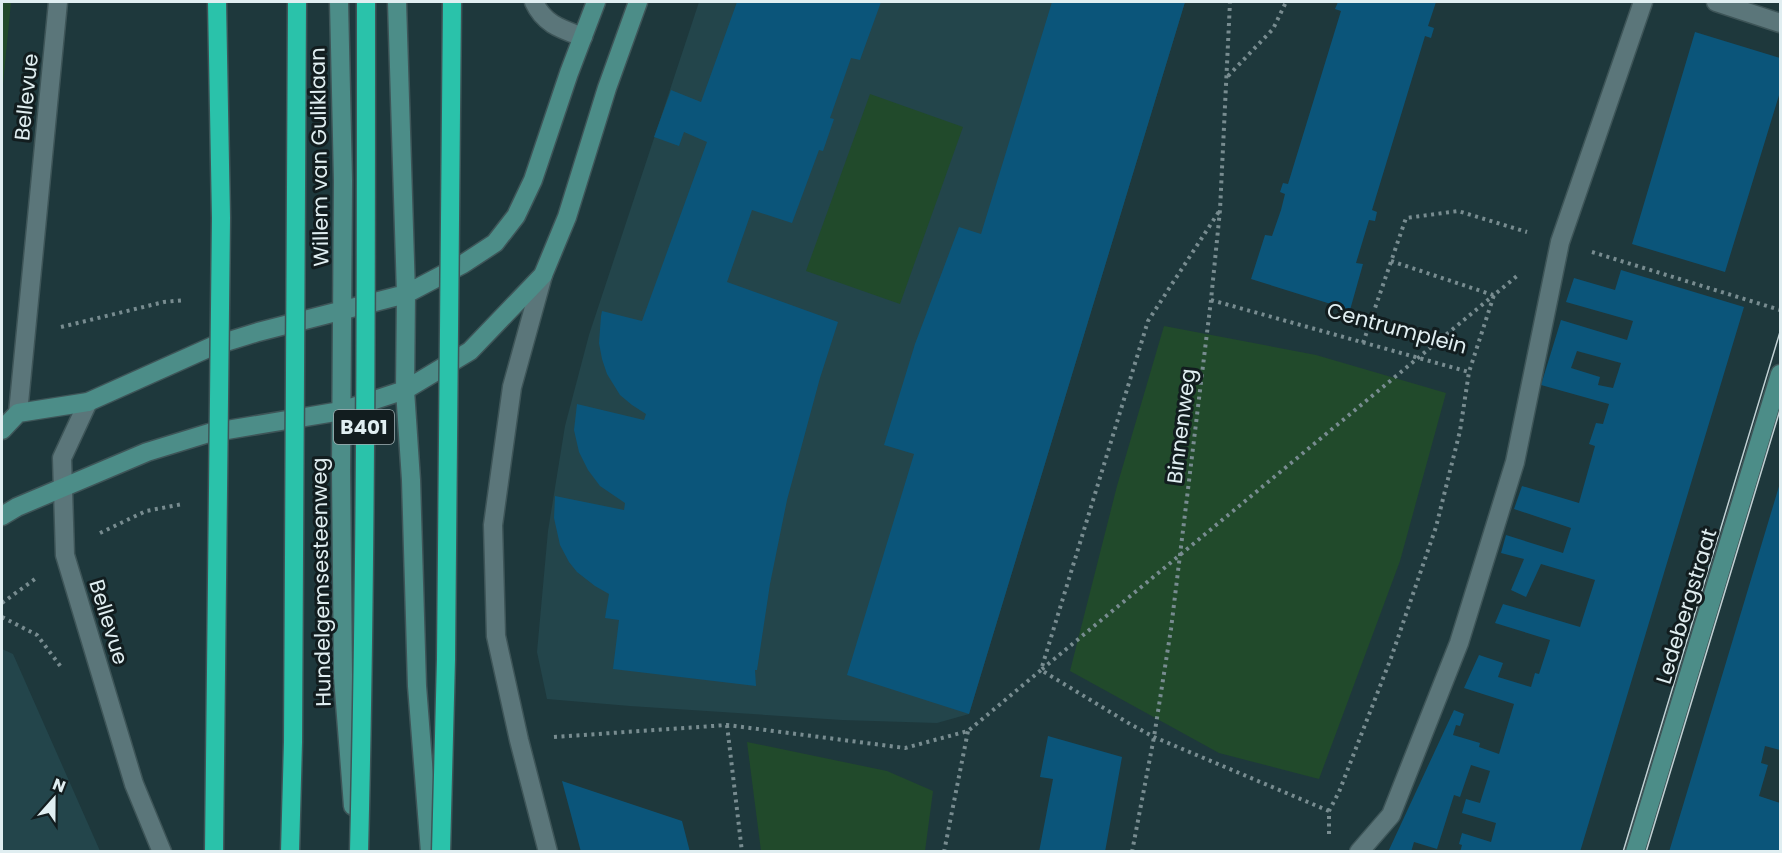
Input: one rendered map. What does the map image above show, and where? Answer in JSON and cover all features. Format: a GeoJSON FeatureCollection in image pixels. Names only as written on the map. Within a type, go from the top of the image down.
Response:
{"type":"FeatureCollection","features":[{"type":"Feature","properties":{"kind":"highway"},"geometry":{"type":"LineString","coordinates":[[214,852],[221,218],[218,2]]}},
{"type":"Feature","properties":{"kind":"highway"},"geometry":{"type":"LineString","coordinates":[[290,852],[293,730],[297,2]]}},
{"type":"Feature","properties":{"kind":"highway","name":"B401"},"geometry":{"type":"LineString","coordinates":[[358,852],[366,213],[366,2]]}},
{"type":"Feature","properties":{"kind":"highway"},"geometry":{"type":"LineString","coordinates":[[441,852],[446,659],[452,2]]}},
{"type":"Feature","properties":{"kind":"main road","name":"Willem van Guliklaan"},"geometry":{"type":"LineString","coordinates":[[339,2],[343,192],[342,311]]}},
{"type":"Feature","properties":{"kind":"main road"},"geometry":{"type":"LineString","coordinates":[[397,2],[406,294],[405,390],[411,491],[417,686],[430,852]]}},
{"type":"Feature","properties":{"kind":"main road"},"geometry":{"type":"LineString","coordinates":[[2,430],[18,413],[88,402],[213,346],[258,332],[406,294],[463,264],[495,243],[516,216],[533,180],[596,2]]}},
{"type":"Feature","properties":{"kind":"main road"},"geometry":{"type":"LineString","coordinates":[[2,516],[17,507],[147,452],[209,433],[341,411],[405,390],[470,351],[543,275],[567,217],[604,99],[638,2]]}},
{"type":"Feature","properties":{"kind":"main road","name":"Hundelgemsesteenweg"},"geometry":{"type":"LineString","coordinates":[[342,311],[343,677],[358,852]]}},
{"type":"Feature","properties":{"kind":"main road","name":"Ledebergstraat"},"geometry":{"type":"LineString","coordinates":[[1635,852],[1780,374]]}},
{"type":"Feature","properties":{"kind":"street","name":"Bellevue"},"geometry":{"type":"LineString","coordinates":[[18,413],[58,2]]}},
{"type":"Feature","properties":{"kind":"street"},"geometry":{"type":"LineString","coordinates":[[534,2],[546,20],[561,29],[583,36]]}},
{"type":"Feature","properties":{"kind":"street"},"geometry":{"type":"LineString","coordinates":[[1359,852],[1391,815],[1459,643],[1515,462],[1560,242],[1643,2]]}},
{"type":"Feature","properties":{"kind":"street"},"geometry":{"type":"LineString","coordinates":[[1716,2],[1780,23]]}},
{"type":"Feature","properties":{"kind":"street"},"geometry":{"type":"LineString","coordinates":[[543,275],[512,387],[493,525],[496,636],[519,740],[548,852]]}},
{"type":"Feature","properties":{"kind":"street","name":"Bellevue"},"geometry":{"type":"LineString","coordinates":[[88,402],[62,458],[65,555],[135,784],[162,852]]}},
{"type":"Feature","properties":{"kind":"path","name":"Binnenweg"},"geometry":{"type":"LineString","coordinates":[[1132,852],[1172,629],[1211,300],[1220,210],[1230,2]]}},
{"type":"Feature","properties":{"kind":"path"},"geometry":{"type":"LineString","coordinates":[[1227,76],[1273,29],[1286,2]]}},
{"type":"Feature","properties":{"kind":"path"},"geometry":{"type":"LineString","coordinates":[[1041,670],[1148,321],[1220,210]]}},
{"type":"Feature","properties":{"kind":"path"},"geometry":{"type":"LineString","coordinates":[[1363,343],[1406,218],[1458,211],[1780,310]]}},
{"type":"Feature","properties":{"kind":"path"},"geometry":{"type":"LineString","coordinates":[[1391,261],[1494,295]]}},
{"type":"Feature","properties":{"kind":"path"},"geometry":{"type":"LineString","coordinates":[[519,740],[728,725],[905,748],[968,731],[1514,279]]}},
{"type":"Feature","properties":{"kind":"path","name":"Centrumplein"},"geometry":{"type":"LineString","coordinates":[[1211,300],[1469,372],[1494,295]]}},
{"type":"Feature","properties":{"kind":"path"},"geometry":{"type":"LineString","coordinates":[[1041,670],[1154,737],[1329,811],[1339,792],[1391,658],[1436,527],[1460,430],[1469,372]]}},
{"type":"Feature","properties":{"kind":"path"},"geometry":{"type":"LineString","coordinates":[[2,617],[37,635],[62,669]]}},
{"type":"Feature","properties":{"kind":"path"},"geometry":{"type":"LineString","coordinates":[[728,725],[742,852]]}},
{"type":"Feature","properties":{"kind":"path"},"geometry":{"type":"LineString","coordinates":[[944,852],[968,731]]}},
{"type":"Feature","properties":{"kind":"shaded area"},"geometry":{"type":"Polygon","coordinates":[[[699,2],[1185,2],[969,714],[937,723],[842,720],[547,699],[537,652],[548,531],[565,426],[589,335],[699,2]]]}},
{"type":"Feature","properties":{"kind":"shaded area"},"geometry":{"type":"Polygon","coordinates":[[[2,649],[13,654],[100,851],[2,851],[2,649]]]}},
{"type":"Feature","properties":{"kind":"green space"},"geometry":{"type":"Polygon","coordinates":[[[2,2],[11,2],[2,95],[2,2]]]}},
{"type":"Feature","properties":{"kind":"green space"},"geometry":{"type":"Polygon","coordinates":[[[870,94],[963,127],[900,304],[806,271],[870,94]]]}},
{"type":"Feature","properties":{"kind":"green space"},"geometry":{"type":"Polygon","coordinates":[[[1164,326],[1316,355],[1446,393],[1400,561],[1319,779],[1219,753],[1070,671],[1117,486],[1164,326]]]}},
{"type":"Feature","properties":{"kind":"green space"},"geometry":{"type":"Polygon","coordinates":[[[747,742],[887,771],[933,791],[925,851],[761,851],[747,742]]]}},
{"type":"Feature","properties":{"kind":"building"},"geometry":{"type":"Polygon","coordinates":[[[737,2],[881,2],[860,60],[851,58],[830,118],[834,119],[823,151],[819,150],[792,223],[752,210],[727,282],[838,322],[820,378],[787,500],[770,584],[757,670],[755,670],[756,686],[613,669],[619,620],[605,618],[609,594],[577,572],[569,562],[560,545],[554,518],[555,496],[624,510],[625,503],[600,486],[588,470],[579,452],[574,430],[577,404],[644,420],[646,414],[620,395],[607,374],[599,343],[602,311],[642,321],[707,142],[684,132],[679,146],[654,137],[671,90],[701,102],[737,2]]]}},
{"type":"Feature","properties":{"kind":"building"},"geometry":{"type":"Polygon","coordinates":[[[1052,2],[1185,2],[969,714],[847,675],[914,454],[884,445],[915,344],[959,227],[981,234],[1052,2]]]}},
{"type":"Feature","properties":{"kind":"building"},"geometry":{"type":"Polygon","coordinates":[[[1338,2],[1436,2],[1428,26],[1434,28],[1431,38],[1425,36],[1372,210],[1377,212],[1375,221],[1369,220],[1356,263],[1363,264],[1350,310],[1251,279],[1265,235],[1272,236],[1281,210],[1285,194],[1280,192],[1283,183],[1288,184],[1341,11],[1335,9],[1338,2]]]}},
{"type":"Feature","properties":{"kind":"building"},"geometry":{"type":"Polygon","coordinates":[[[1695,32],[1780,58],[1780,92],[1725,272],[1632,244],[1695,32]]]}},
{"type":"Feature","properties":{"kind":"building"},"geometry":{"type":"Polygon","coordinates":[[[1621,270],[1744,307],[1580,852],[1460,852],[1462,845],[1459,844],[1462,833],[1491,842],[1496,823],[1462,813],[1466,799],[1480,803],[1490,771],[1471,765],[1460,797],[1454,795],[1437,849],[1414,842],[1411,852],[1388,852],[1454,710],[1464,714],[1460,726],[1456,725],[1453,735],[1480,743],[1479,747],[1499,754],[1514,704],[1464,688],[1479,655],[1503,663],[1498,677],[1531,687],[1535,673],[1539,674],[1550,640],[1495,623],[1503,604],[1580,627],[1595,580],[1541,564],[1526,597],[1511,590],[1524,559],[1501,553],[1506,535],[1563,553],[1571,528],[1514,509],[1522,486],[1579,503],[1595,446],[1589,444],[1596,423],[1603,424],[1609,404],[1541,385],[1561,320],[1627,340],[1633,321],[1566,302],[1574,278],[1615,290],[1621,270]],[[1577,351],[1571,368],[1600,377],[1598,385],[1613,388],[1621,363],[1577,351]]]}},
{"type":"Feature","properties":{"kind":"building"},"geometry":{"type":"Polygon","coordinates":[[[1780,483],[1780,750],[1765,746],[1761,763],[1768,765],[1759,796],[1780,803],[1780,852],[1669,852],[1780,483]]]}},
{"type":"Feature","properties":{"kind":"building"},"geometry":{"type":"Polygon","coordinates":[[[1048,736],[1122,757],[1105,852],[1039,852],[1053,779],[1040,777],[1048,736]]]}},
{"type":"Feature","properties":{"kind":"building"},"geometry":{"type":"Polygon","coordinates":[[[562,781],[682,821],[690,852],[581,852],[562,781]]]}},
{"type":"Feature","properties":{"kind":"tram line"},"geometry":{"type":"LineString","coordinates":[[1623,852],[1780,332]]}},
{"type":"Feature","properties":{"kind":"tram line"},"geometry":{"type":"LineString","coordinates":[[1646,852],[1780,410]]}}]}
